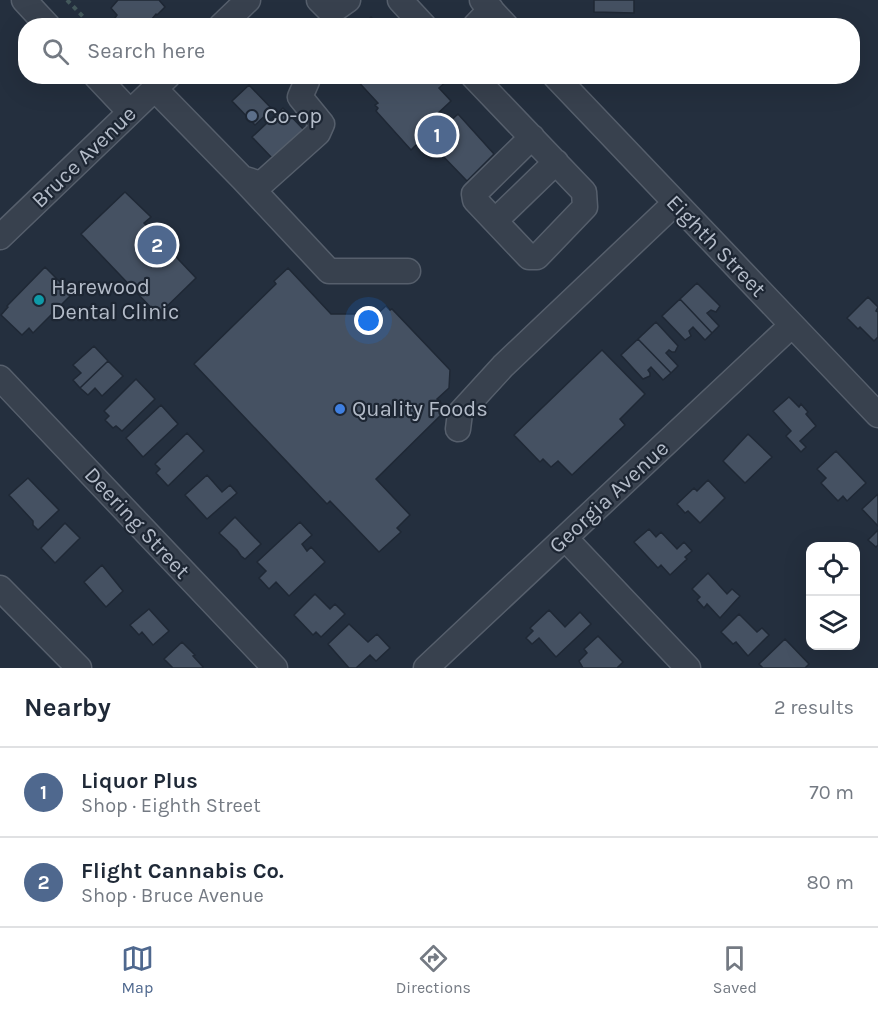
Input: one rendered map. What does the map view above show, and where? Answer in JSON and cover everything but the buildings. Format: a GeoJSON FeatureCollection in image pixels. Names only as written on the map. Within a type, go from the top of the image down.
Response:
{"type":"FeatureCollection","features":[{"type":"Feature","properties":{"kind":"street"},"geometry":{"type":"LineString","coordinates":[[24,0],[41,18]]}},
{"type":"Feature","properties":{"kind":"street"},"geometry":{"type":"LineString","coordinates":[[320,0],[332,12],[348,0]]}},
{"type":"Feature","properties":{"kind":"street"},"geometry":{"type":"LineString","coordinates":[[400,0],[417,18]]}},
{"type":"Feature","properties":{"kind":"street"},"geometry":{"type":"LineString","coordinates":[[104,84],[130,112]]}},
{"type":"Feature","properties":{"kind":"street","name":"Bruce Avenue"},"geometry":{"type":"LineString","coordinates":[[0,237],[160,84]]}},
{"type":"Feature","properties":{"kind":"street"},"geometry":{"type":"LineString","coordinates":[[162,84],[242,178],[329,271],[408,271]]}},
{"type":"Feature","properties":{"kind":"street"},"geometry":{"type":"LineString","coordinates":[[242,178],[261,184],[318,133],[322,124],[300,97],[306,84]]}},
{"type":"Feature","properties":{"kind":"street"},"geometry":{"type":"LineString","coordinates":[[481,84],[532,137],[556,162],[584,192],[585,207],[537,257],[529,257],[475,200],[474,194],[532,137]]}},
{"type":"Feature","properties":{"kind":"street","name":"Eighth Street"},"geometry":{"type":"LineString","coordinates":[[563,84],[878,416]]}},
{"type":"Feature","properties":{"kind":"street"},"geometry":{"type":"LineString","coordinates":[[495,221],[556,162]]}},
{"type":"Feature","properties":{"kind":"street"},"geometry":{"type":"LineString","coordinates":[[458,429],[460,413],[503,366],[675,203]]}},
{"type":"Feature","properties":{"kind":"street","name":"Georgia Avenue"},"geometry":{"type":"LineString","coordinates":[[426,668],[792,326]]}},
{"type":"Feature","properties":{"kind":"street","name":"Deering Street"},"geometry":{"type":"LineString","coordinates":[[0,378],[275,668]]}},
{"type":"Feature","properties":{"kind":"street"},"geometry":{"type":"LineString","coordinates":[[565,538],[688,668]]}},
{"type":"Feature","properties":{"kind":"street"},"geometry":{"type":"LineString","coordinates":[[0,588],[79,668]]}},
{"type":"Feature","properties":{"kind":"path"},"geometry":{"type":"LineString","coordinates":[[68,0],[85,18]]}},
{"type":"Feature","properties":{"kind":"place","name":"Co-op"},"geometry":{"type":"Point","coordinates":[252,116]}},
{"type":"Feature","properties":{"kind":"place","name":"Liquor Plus"},"geometry":{"type":"Point","coordinates":[437,135]}},
{"type":"Feature","properties":{"kind":"place","name":"Flight Cannabis Co."},"geometry":{"type":"Point","coordinates":[157,245]}},
{"type":"Feature","properties":{"kind":"place","name":"Harewood Dental Clinic"},"geometry":{"type":"Point","coordinates":[39,300]}},
{"type":"Feature","properties":{"kind":"place","name":"Quality Foods"},"geometry":{"type":"Point","coordinates":[340,409]}}]}
